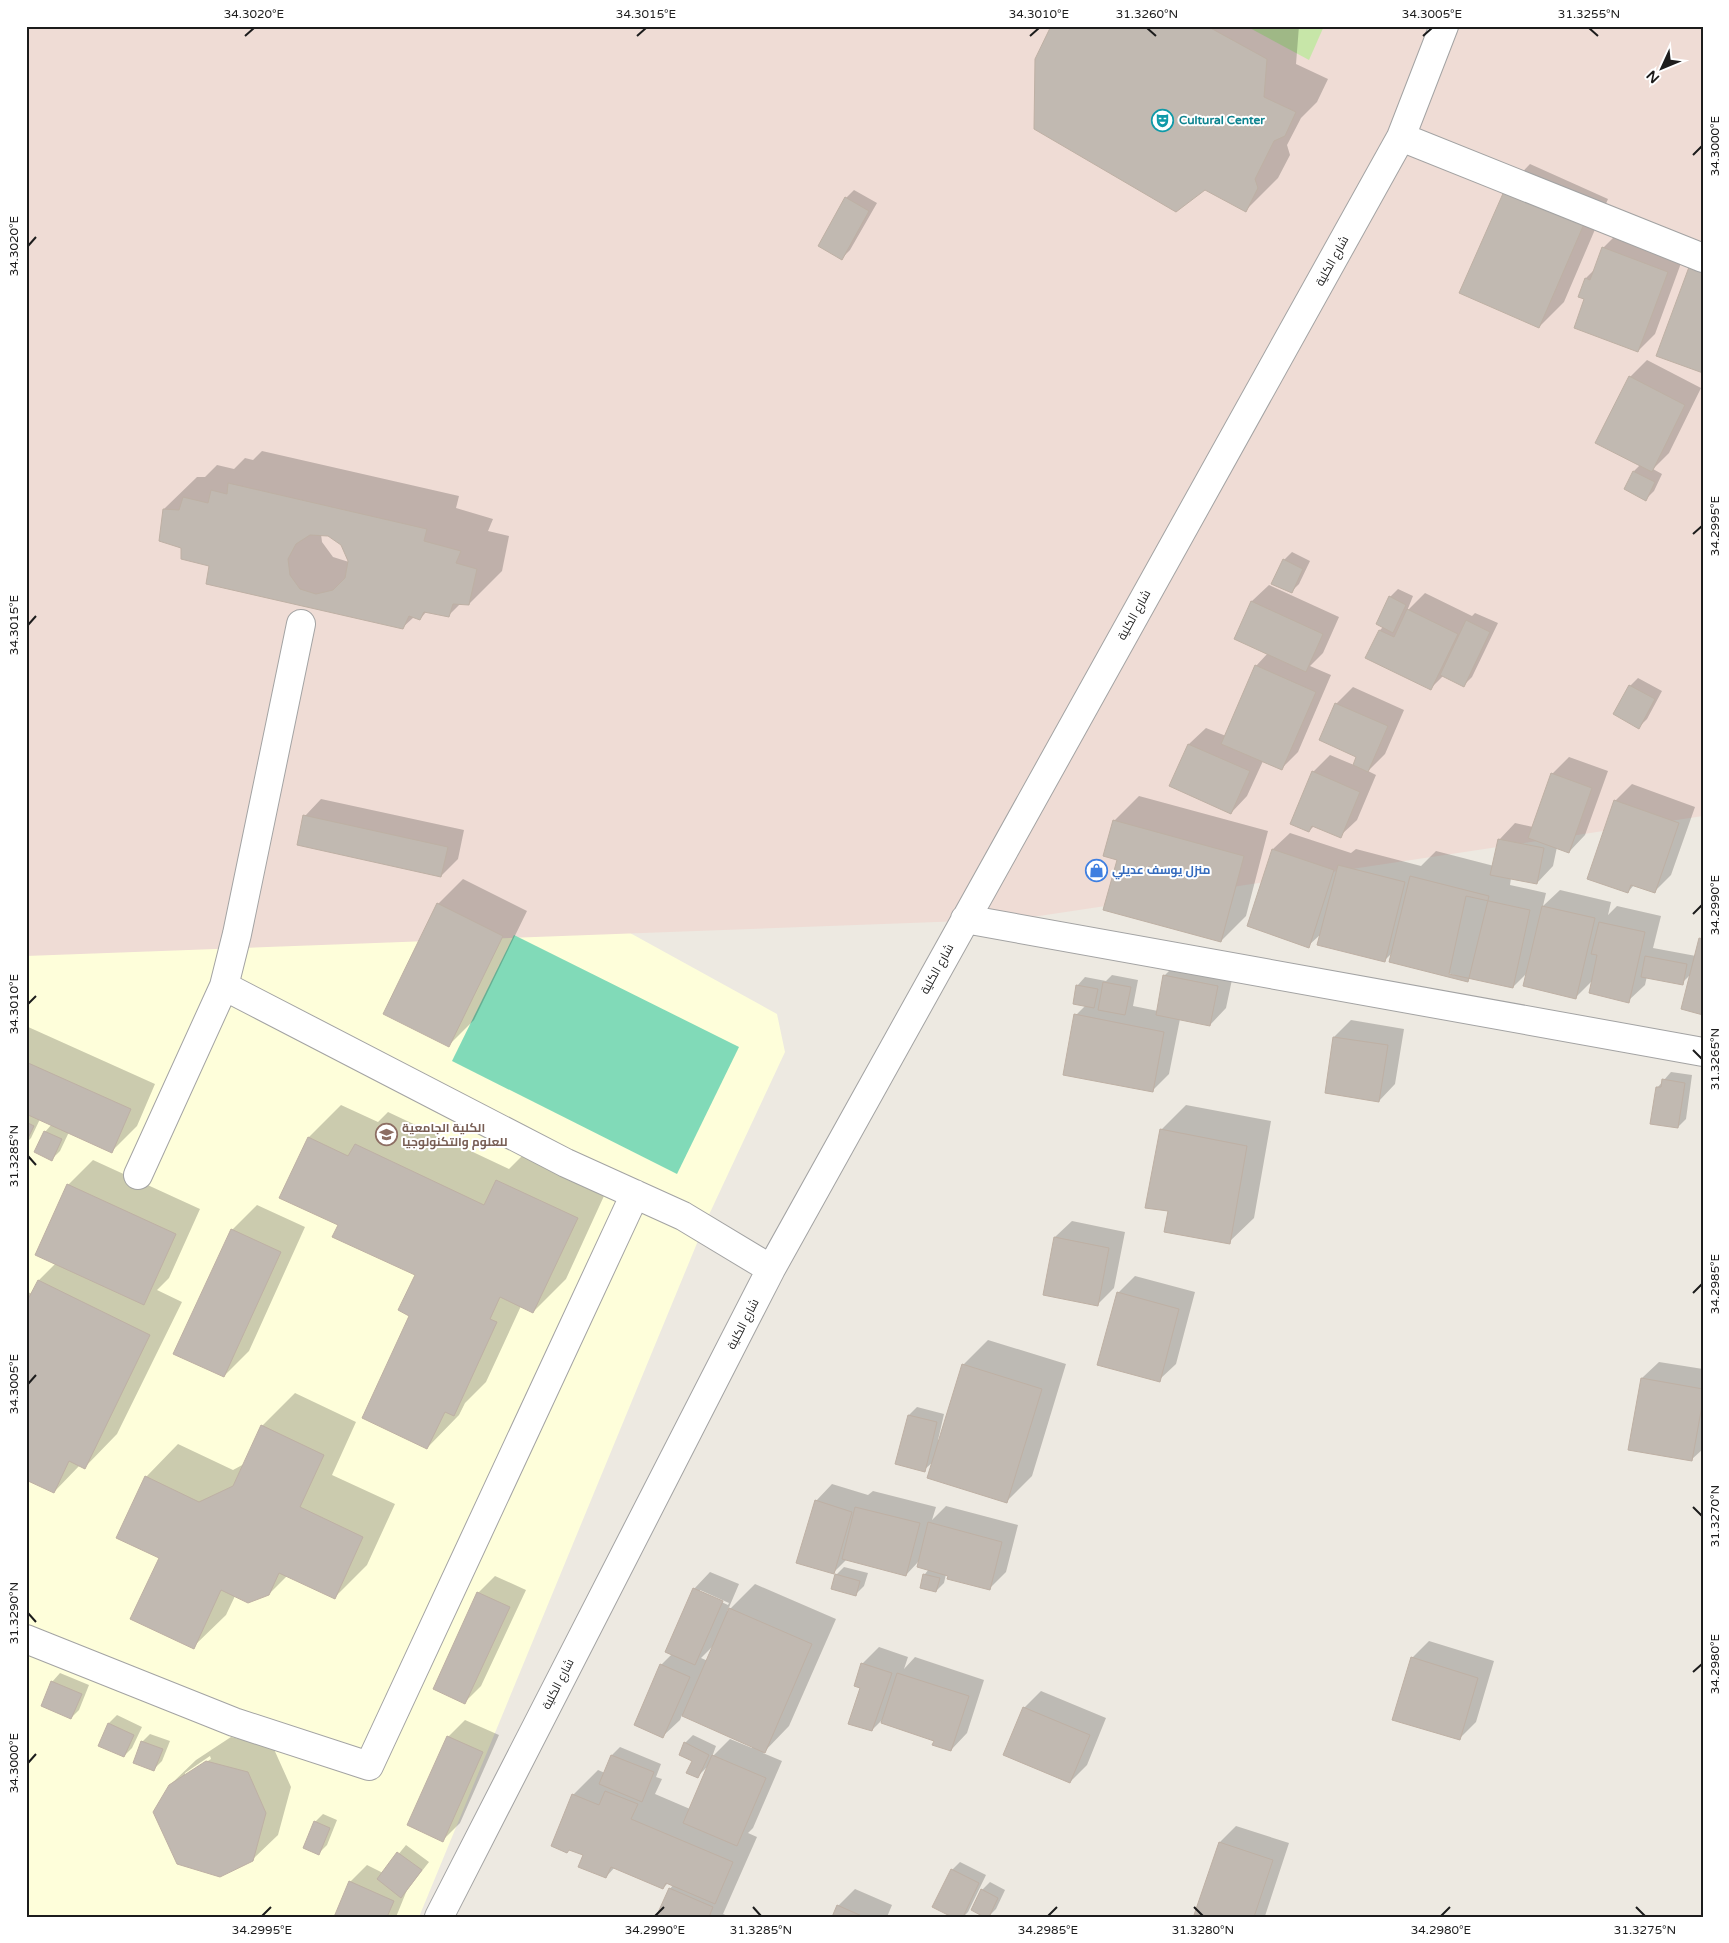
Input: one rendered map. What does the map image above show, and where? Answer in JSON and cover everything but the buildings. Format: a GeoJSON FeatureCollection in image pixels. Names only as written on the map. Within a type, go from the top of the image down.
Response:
{"type":"FeatureCollection","features":[{"type":"Feature","properties":{"kind":"street","name":"شارع الكلية"},"geometry":{"type":"LineString","coordinates":[[439,1916],[771,1269],[1401,137],[1444,26]]}},
{"type":"Feature","properties":{"kind":"street"},"geometry":{"type":"LineString","coordinates":[[1401,137],[1703,258]]}},
{"type":"Feature","properties":{"kind":"street"},"geometry":{"type":"LineString","coordinates":[[138,1175],[224,986],[239,924],[301,624]]}},
{"type":"Feature","properties":{"kind":"street"},"geometry":{"type":"LineString","coordinates":[[965,919],[1703,1052]]}},
{"type":"Feature","properties":{"kind":"street"},"geometry":{"type":"LineString","coordinates":[[224,986],[566,1163],[683,1216],[771,1269]]}},
{"type":"Feature","properties":{"kind":"street"},"geometry":{"type":"LineString","coordinates":[[26,1639],[234,1722],[369,1766],[635,1194]]}},
{"type":"Feature","properties":{"kind":"shaded area"},"geometry":{"type":"Polygon","coordinates":[[[26,26],[1703,26],[1703,816],[1019,919],[26,956],[26,26]]]}},
{"type":"Feature","properties":{"kind":"shaded area","name":"الكلية الجامعية للعلوم والتكنولوجيا"},"geometry":{"type":"Polygon","coordinates":[[[26,318],[505,864],[777,1014],[785,1052],[707,1219],[419,1917],[26,1917],[26,318]]]}},
{"type":"Feature","properties":{"kind":"green space"},"geometry":{"type":"Polygon","coordinates":[[[1246,26],[1324,26],[1309,60],[1246,26]]]}},
{"type":"Feature","properties":{"kind":"green space"},"geometry":{"type":"Polygon","coordinates":[[[514,935],[739,1047],[677,1174],[452,1061],[514,935]]]}},
{"type":"Feature","properties":{"kind":"place","name":"Cultural Center"},"geometry":{"type":"Point","coordinates":[1163,120]}},
{"type":"Feature","properties":{"kind":"place","name":"منزل يوسف عديلي"},"geometry":{"type":"Point","coordinates":[1096,870]}},
{"type":"Feature","properties":{"kind":"place","name":"الكلية الجامعية للعلوم والتكنولوجيا"},"geometry":{"type":"Point","coordinates":[386,1135]}}]}
